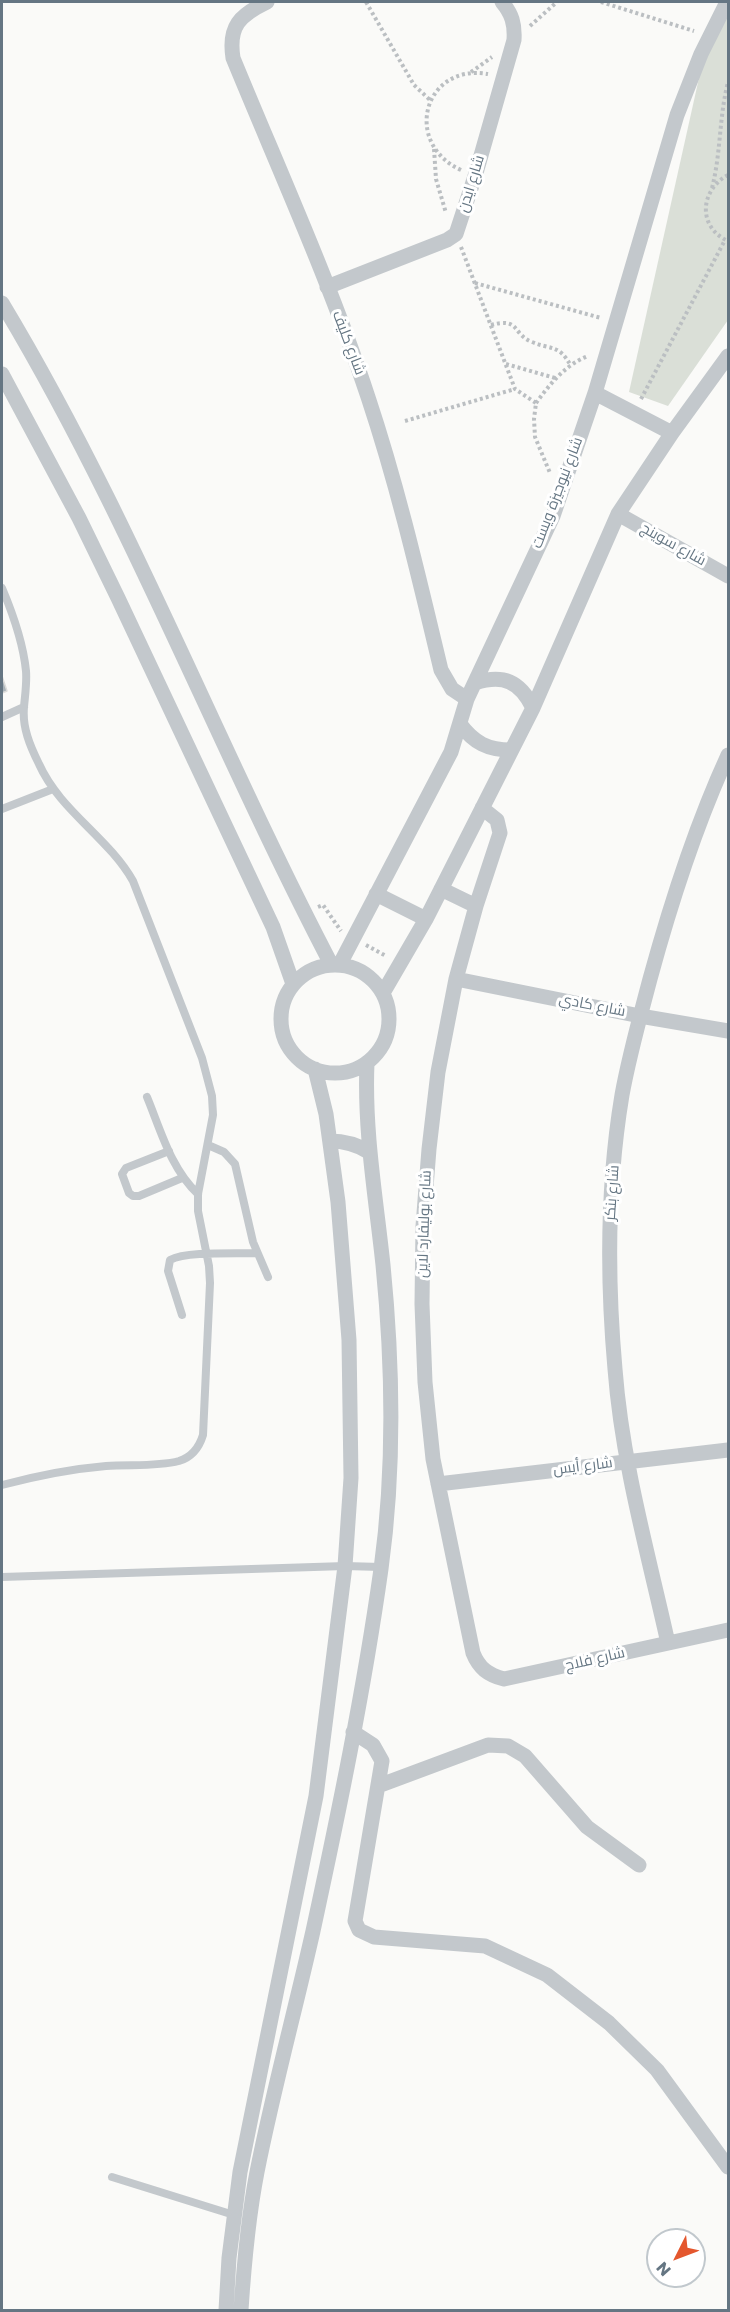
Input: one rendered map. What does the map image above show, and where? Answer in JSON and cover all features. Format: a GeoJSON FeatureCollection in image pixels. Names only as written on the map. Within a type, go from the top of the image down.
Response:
{"type":"FeatureCollection","features":[{"type":"Feature","properties":{"kind":"street","name":"شارع كليف"},"geometry":{"type":"LineString","coordinates":[[267,2],[250,10],[240,19],[233,31],[231,44],[233,58],[327,287],[368,395],[397,486],[441,670],[452,689],[467,699]]}},
{"type":"Feature","properties":{"kind":"street","name":"شارع ايدن"},"geometry":{"type":"LineString","coordinates":[[327,287],[438,244],[456,234],[514,40],[515,26],[510,11],[502,2]]}},
{"type":"Feature","properties":{"kind":"street","name":"شارع نيوجيزة ويست"},"geometry":{"type":"LineString","coordinates":[[336,964],[448,758],[467,699],[553,516],[609,348],[677,115],[727,2]]}},
{"type":"Feature","properties":{"kind":"street"},"geometry":{"type":"LineString","coordinates":[[2,303],[69,421],[169,621],[304,913],[336,964]]}},
{"type":"Feature","properties":{"kind":"street"},"geometry":{"type":"LineString","coordinates":[[383,993],[426,919],[483,808],[532,708],[618,514],[672,433],[729,356]]}},
{"type":"Feature","properties":{"kind":"street"},"geometry":{"type":"LineString","coordinates":[[2,374],[79,518],[118,598],[273,927],[293,984]]}},
{"type":"Feature","properties":{"kind":"street"},"geometry":{"type":"LineString","coordinates":[[595,393],[672,433]]}},
{"type":"Feature","properties":{"kind":"street","name":"شارع سوينج"},"geometry":{"type":"LineString","coordinates":[[618,514],[729,576]]}},
{"type":"Feature","properties":{"kind":"street"},"geometry":{"type":"LineString","coordinates":[[475,683],[489,679],[510,682],[526,695],[532,708]]}},
{"type":"Feature","properties":{"kind":"street"},"geometry":{"type":"LineString","coordinates":[[460,724],[469,736],[482,745],[496,750],[511,750]]}},
{"type":"Feature","properties":{"kind":"street","name":"شارع بنكر"},"geometry":{"type":"LineString","coordinates":[[668,1643],[628,1462],[615,1371],[610,1279],[612,1187],[622,1095],[640,1016],[671,901],[708,799],[729,755]]}},
{"type":"Feature","properties":{"kind":"street","name":"شارع بوليفارد لاين"},"geometry":{"type":"LineString","coordinates":[[473,1653],[433,1459],[425,1382],[422,1304],[423,1226],[437,1083],[456,979],[476,906],[501,829],[497,820],[483,808]]}},
{"type":"Feature","properties":{"kind":"street"},"geometry":{"type":"LineString","coordinates":[[441,889],[476,906]]}},
{"type":"Feature","properties":{"kind":"street"},"geometry":{"type":"LineString","coordinates":[[376,894],[426,919]]}},
{"type":"Feature","properties":{"kind":"street"},"geometry":{"type":"LineString","coordinates":[[336,964],[350,966],[369,976],[383,993],[390,1018],[388,1031],[380,1049],[367,1063],[359,1068],[332,1073],[315,1069],[295,1054],[287,1044],[281,1019],[282,1007],[293,984],[304,974],[317,968],[336,964]]}},
{"type":"Feature","properties":{"kind":"street","name":"شارع كادي"},"geometry":{"type":"LineString","coordinates":[[456,979],[640,1016],[729,1031]]}},
{"type":"Feature","properties":{"kind":"street"},"geometry":{"type":"LineString","coordinates":[[241,2310],[248,2224],[257,2172],[315,1920],[353,1732],[381,1568],[392,1459],[391,1395],[383,1267],[369,1152],[366,1106],[367,1063]]}},
{"type":"Feature","properties":{"kind":"street"},"geometry":{"type":"LineString","coordinates":[[226,2310],[234,2215],[246,2143],[316,1796],[345,1566],[351,1478],[349,1340],[339,1214],[330,1141],[315,1069]]}},
{"type":"Feature","properties":{"kind":"street"},"geometry":{"type":"LineString","coordinates":[[330,1141],[344,1141],[369,1152]]}},
{"type":"Feature","properties":{"kind":"street","name":"شارع أيس"},"geometry":{"type":"LineString","coordinates":[[438,1484],[729,1450]]}},
{"type":"Feature","properties":{"kind":"street","name":"شارع فلاج"},"geometry":{"type":"LineString","coordinates":[[473,1653],[477,1663],[484,1671],[494,1677],[504,1679],[729,1630]]}},
{"type":"Feature","properties":{"kind":"street"},"geometry":{"type":"LineString","coordinates":[[353,1732],[367,1740],[379,1753],[382,1761],[355,1922],[359,1930],[374,1937],[485,1946],[547,1975],[609,2023],[657,2070],[729,2167]]}},
{"type":"Feature","properties":{"kind":"street"},"geometry":{"type":"LineString","coordinates":[[378,1786],[488,1745],[508,1746],[525,1756],[587,1827],[639,1865]]}},
{"type":"Feature","properties":{"kind":"lane"},"geometry":{"type":"LineString","coordinates":[[2,588],[24,653],[27,674],[24,720],[29,742],[53,789],[107,844],[133,881],[208,1076],[213,1115],[198,1194],[198,1210],[210,1283],[203,1436],[195,1452],[180,1461],[84,1469],[2,1485]]}},
{"type":"Feature","properties":{"kind":"lane"},"geometry":{"type":"LineString","coordinates":[[2,717],[24,707]]}},
{"type":"Feature","properties":{"kind":"lane"},"geometry":{"type":"LineString","coordinates":[[2,809],[53,789]]}},
{"type":"Feature","properties":{"kind":"lane"},"geometry":{"type":"LineString","coordinates":[[147,1097],[182,1178],[198,1194]]}},
{"type":"Feature","properties":{"kind":"lane"},"geometry":{"type":"LineString","coordinates":[[208,1145],[224,1152],[231,1158],[238,1170],[256,1253],[268,1277]]}},
{"type":"Feature","properties":{"kind":"lane"},"geometry":{"type":"LineString","coordinates":[[169,1151],[126,1168],[122,1174],[129,1192],[133,1196],[139,1196],[182,1178]]}},
{"type":"Feature","properties":{"kind":"lane"},"geometry":{"type":"LineString","coordinates":[[182,1316],[168,1271],[168,1263],[174,1258],[206,1254],[256,1253]]}},
{"type":"Feature","properties":{"kind":"lane"},"geometry":{"type":"LineString","coordinates":[[2,1577],[345,1566],[381,1568]]}},
{"type":"Feature","properties":{"kind":"lane"},"geometry":{"type":"LineString","coordinates":[[112,2177],[234,2215]]}},
{"type":"Feature","properties":{"kind":"path"},"geometry":{"type":"LineString","coordinates":[[366,2],[414,85],[430,100]]}},
{"type":"Feature","properties":{"kind":"path"},"geometry":{"type":"LineString","coordinates":[[601,2],[711,36]]}},
{"type":"Feature","properties":{"kind":"path"},"geometry":{"type":"LineString","coordinates":[[476,173],[459,170],[445,162],[434,149],[426,125],[430,100],[440,87],[454,77],[470,72],[487,73],[503,80]]}},
{"type":"Feature","properties":{"kind":"path"},"geometry":{"type":"LineString","coordinates":[[633,413],[727,241],[716,233],[709,223],[706,211],[707,199],[719,162],[721,118],[729,82]]}},
{"type":"Feature","properties":{"kind":"path"},"geometry":{"type":"LineString","coordinates":[[434,149],[436,179],[444,207],[515,389],[536,403]]}},
{"type":"Feature","properties":{"kind":"path"},"geometry":{"type":"LineString","coordinates":[[712,188],[729,175]]}},
{"type":"Feature","properties":{"kind":"path"},"geometry":{"type":"LineString","coordinates":[[475,282],[616,322]]}},
{"type":"Feature","properties":{"kind":"path"},"geometry":{"type":"LineString","coordinates":[[491,325],[503,322],[514,326],[531,342],[552,346],[567,358],[571,366]]}},
{"type":"Feature","properties":{"kind":"path"},"geometry":{"type":"LineString","coordinates":[[550,483],[550,472],[535,437],[536,403],[555,378],[580,359],[609,348]]}},
{"type":"Feature","properties":{"kind":"path"},"geometry":{"type":"LineString","coordinates":[[506,364],[555,378]]}},
{"type":"Feature","properties":{"kind":"path"},"geometry":{"type":"LineString","coordinates":[[405,421],[515,389]]}},
{"type":"Feature","properties":{"kind":"shaded area"},"geometry":{"type":"Polygon","coordinates":[[[728,2],[728,320],[668,406],[629,392],[711,24],[728,2]]]}},
{"type":"Feature","properties":{"kind":"building"},"geometry":{"type":"Polygon","coordinates":[[[2,676],[7,691],[2,693],[2,676]]]}}]}
